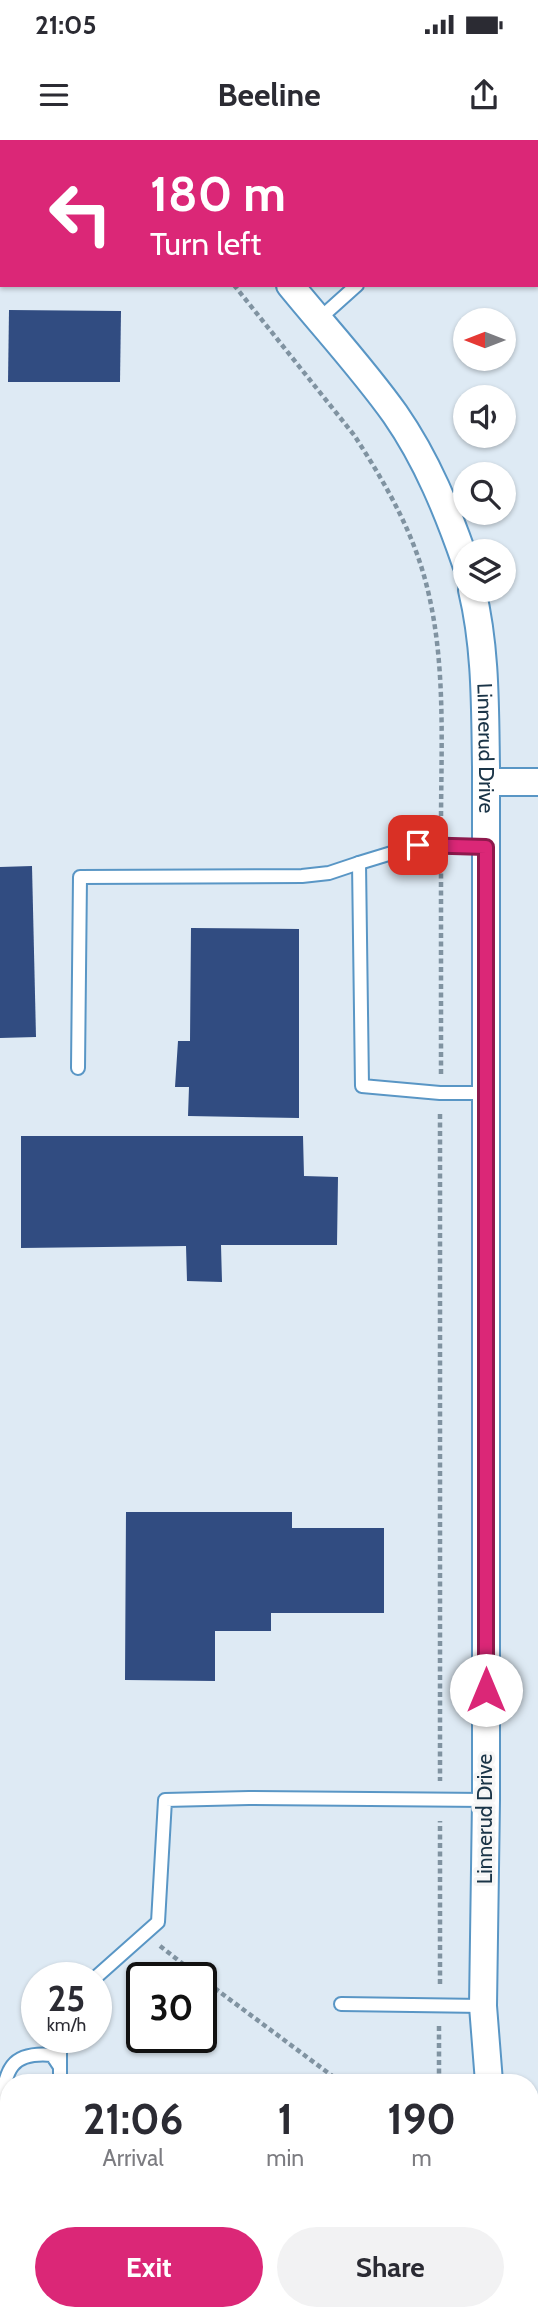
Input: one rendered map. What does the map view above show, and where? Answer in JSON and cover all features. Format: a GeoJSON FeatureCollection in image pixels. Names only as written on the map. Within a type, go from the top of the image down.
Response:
{"type":"FeatureCollection","features":[{"type":"Feature","properties":{"kind":"street"},"geometry":{"type":"LineString","coordinates":[[292,287],[395,415],[437,489],[456,539]]}},
{"type":"Feature","properties":{"kind":"street","name":"Linnerud Drive"},"geometry":{"type":"LineString","coordinates":[[474,602],[484,682],[486,782],[486,1800],[483,2006],[488,2074]]}},
{"type":"Feature","properties":{"kind":"street"},"geometry":{"type":"LineString","coordinates":[[486,782],[538,782]]}},
{"type":"Feature","properties":{"kind":"lane"},"geometry":{"type":"LineString","coordinates":[[318,320],[355,287]]}},
{"type":"Feature","properties":{"kind":"lane"},"geometry":{"type":"LineString","coordinates":[[78,1068],[80,877],[302,876],[329,873],[418,845],[486,847]]}},
{"type":"Feature","properties":{"kind":"lane"},"geometry":{"type":"LineString","coordinates":[[359,863],[362,1086],[440,1093],[485,1093]]}},
{"type":"Feature","properties":{"kind":"lane"},"geometry":{"type":"LineString","coordinates":[[112,1963],[158,1922],[164,1800],[486,1800]]}},
{"type":"Feature","properties":{"kind":"lane"},"geometry":{"type":"LineString","coordinates":[[341,2004],[483,2006]]}},
{"type":"Feature","properties":{"kind":"lane"},"geometry":{"type":"LineString","coordinates":[[60,2053],[60,2074]]}},
{"type":"Feature","properties":{"kind":"lane"},"geometry":{"type":"LineString","coordinates":[[7,2074],[15,2062],[24,2056],[52,2055],[60,2067]]}},
{"type":"Feature","properties":{"kind":"path"},"geometry":{"type":"LineString","coordinates":[[236,287],[354,435],[402,519],[418,556],[435,629],[439,669],[441,846],[439,2074]]}},
{"type":"Feature","properties":{"kind":"path"},"geometry":{"type":"LineString","coordinates":[[144,1935],[180,1962]]}},
{"type":"Feature","properties":{"kind":"path"},"geometry":{"type":"LineString","coordinates":[[217,1990],[330,2074]]}},
{"type":"Feature","properties":{"kind":"building"},"geometry":{"type":"Polygon","coordinates":[[[9,310],[121,311],[120,382],[8,382],[9,310]]]}},
{"type":"Feature","properties":{"kind":"building"},"geometry":{"type":"Polygon","coordinates":[[[32,866],[36,1037],[0,1038],[0,867],[32,866]]]}},
{"type":"Feature","properties":{"kind":"building"},"geometry":{"type":"Polygon","coordinates":[[[191,928],[299,929],[299,1118],[188,1116],[189,1087],[175,1087],[178,1041],[190,1041],[191,928]]]}},
{"type":"Feature","properties":{"kind":"building"},"geometry":{"type":"Polygon","coordinates":[[[21,1136],[303,1136],[304,1176],[338,1177],[337,1245],[221,1245],[222,1282],[187,1281],[186,1246],[21,1248],[21,1136]]]}},
{"type":"Feature","properties":{"kind":"building"},"geometry":{"type":"Polygon","coordinates":[[[126,1512],[292,1512],[292,1528],[384,1528],[384,1613],[271,1613],[271,1631],[215,1631],[215,1681],[125,1680],[126,1512]]]}},
{"type":"Feature","properties":{"kind":"route"},"geometry":{"type":"LineString","coordinates":[[418,845],[486,847],[486,1690]]}}]}
